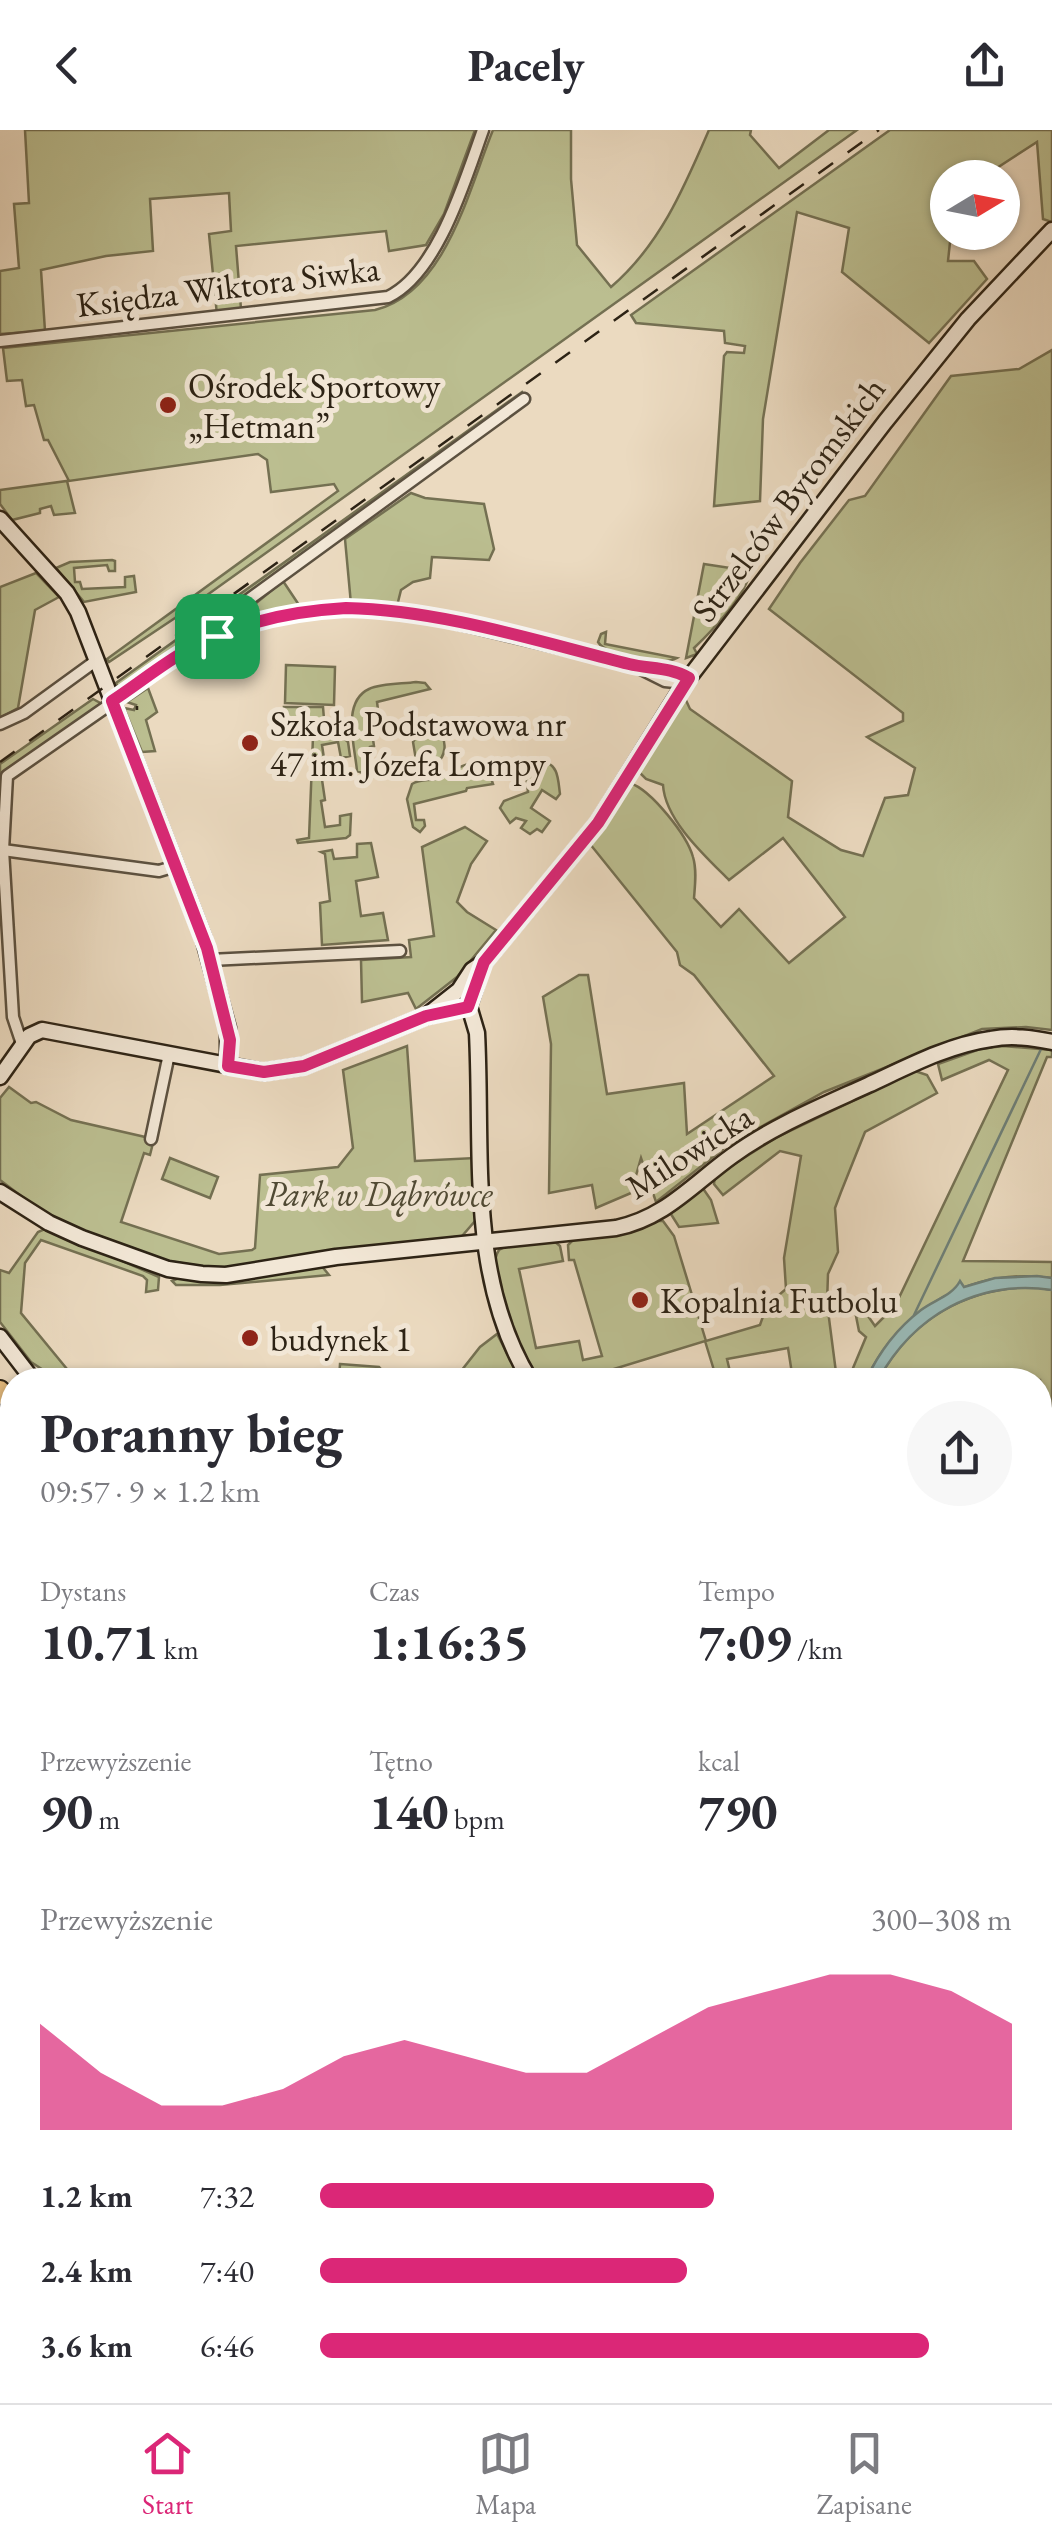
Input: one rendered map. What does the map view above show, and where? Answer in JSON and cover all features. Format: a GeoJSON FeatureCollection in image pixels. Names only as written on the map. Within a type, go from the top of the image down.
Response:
{"type":"FeatureCollection","features":[{"type":"Feature","properties":{"kind":"street","name":"Księdza Wiktora Siwka"},"geometry":{"type":"LineString","coordinates":[[0,341],[388,297],[410,283],[430,254],[483,130]]}},
{"type":"Feature","properties":{"kind":"street","name":"Strzelców Bytomskich"},"geometry":{"type":"LineString","coordinates":[[462,1000],[472,970],[484,962],[598,823],[687,680],[941,350],[1052,230]]}},
{"type":"Feature","properties":{"kind":"street"},"geometry":{"type":"LineString","coordinates":[[217,636],[221,624],[233,611],[524,399]]}},
{"type":"Feature","properties":{"kind":"street"},"geometry":{"type":"LineString","coordinates":[[0,518],[73,602],[210,960],[230,1040],[228,1066]]}},
{"type":"Feature","properties":{"kind":"street"},"geometry":{"type":"LineString","coordinates":[[22,1044],[14,1017],[2,844],[7,776],[169,661],[217,636],[263,620],[310,610],[376,609],[444,620],[636,666],[675,670],[687,680]]}},
{"type":"Feature","properties":{"kind":"street"},"geometry":{"type":"LineString","coordinates":[[0,724],[24,713],[96,660]]}},
{"type":"Feature","properties":{"kind":"street"},"geometry":{"type":"LineString","coordinates":[[636,666],[665,680],[687,680]]}},
{"type":"Feature","properties":{"kind":"street"},"geometry":{"type":"LineString","coordinates":[[665,680],[675,698]]}},
{"type":"Feature","properties":{"kind":"street"},"geometry":{"type":"LineString","coordinates":[[2,844],[159,872],[176,866]]}},
{"type":"Feature","properties":{"kind":"street"},"geometry":{"type":"LineString","coordinates":[[210,960],[400,951]]}},
{"type":"Feature","properties":{"kind":"street"},"geometry":{"type":"LineString","coordinates":[[0,1076],[34,1032],[49,1030],[264,1072],[304,1066],[462,1000],[477,1033],[485,1241],[498,1313],[522,1368]]}},
{"type":"Feature","properties":{"kind":"street","name":"Milowicka"},"geometry":{"type":"LineString","coordinates":[[0,1192],[49,1224],[191,1274],[226,1275],[336,1258],[579,1233],[640,1222],[664,1210],[734,1154],[851,1093],[974,1042],[1002,1037],[1044,1040]]}},
{"type":"Feature","properties":{"kind":"street"},"geometry":{"type":"LineString","coordinates":[[152,1139],[168,1054]]}},
{"type":"Feature","properties":{"kind":"street"},"geometry":{"type":"LineString","coordinates":[[0,1337],[24,1368]]}},
{"type":"Feature","properties":{"kind":"green space"},"geometry":{"type":"Polygon","coordinates":[[[25,130],[475,130],[444,214],[426,245],[389,251],[386,231],[236,246],[241,309],[217,315],[209,234],[231,231],[229,193],[150,199],[153,251],[41,270],[45,331],[0,334],[0,271],[19,268],[14,204],[29,203],[25,130]]]}},
{"type":"Feature","properties":{"kind":"green space"},"geometry":{"type":"Polygon","coordinates":[[[493,130],[571,130],[577,245],[611,287],[657,234],[709,130],[751,130],[750,135],[779,168],[829,130],[857,130],[109,662],[107,659],[338,491],[334,484],[271,492],[267,460],[258,454],[69,481],[48,440],[44,440],[34,405],[26,406],[22,380],[7,381],[3,348],[375,310],[399,300],[420,283],[451,236],[493,130]]]}},
{"type":"Feature","properties":{"kind":"green space"},"geometry":{"type":"Polygon","coordinates":[[[890,130],[1052,130],[1052,222],[1043,219],[1037,142],[1009,160],[930,160],[930,250],[949,250],[948,261],[974,261],[987,279],[929,343],[842,272],[849,228],[797,212],[763,419],[760,501],[714,506],[724,356],[727,352],[744,353],[745,346],[725,343],[724,331],[636,323],[631,315],[890,130]]]}},
{"type":"Feature","properties":{"kind":"green space"},"geometry":{"type":"Polygon","coordinates":[[[1052,350],[1052,1030],[982,1029],[824,1092],[728,1145],[656,1202],[641,1158],[631,1193],[596,1208],[592,1185],[549,1193],[551,1044],[543,997],[579,975],[588,975],[607,1094],[684,1083],[687,1134],[774,1076],[694,975],[680,965],[677,952],[590,844],[630,783],[658,804],[684,837],[694,862],[694,898],[721,927],[739,909],[789,963],[845,917],[783,838],[729,880],[678,824],[663,785],[646,779],[638,771],[684,696],[690,709],[792,781],[788,817],[841,850],[863,856],[885,798],[908,795],[915,768],[867,737],[903,721],[903,713],[769,609],[849,500],[865,496],[951,376],[1019,369],[1052,350]]]}},
{"type":"Feature","properties":{"kind":"green space"},"geometry":{"type":"Polygon","coordinates":[[[522,392],[524,396],[226,613],[207,634],[124,687],[118,687],[116,683],[522,392]]]}},
{"type":"Feature","properties":{"kind":"green space"},"geometry":{"type":"Polygon","coordinates":[[[67,481],[75,513],[54,515],[51,506],[12,520],[0,504],[0,490],[67,481]]]}},
{"type":"Feature","properties":{"kind":"green space"},"geometry":{"type":"Polygon","coordinates":[[[411,493],[484,504],[494,549],[489,560],[432,557],[430,578],[401,590],[397,606],[351,604],[345,539],[411,493]]]}},
{"type":"Feature","properties":{"kind":"green space"},"geometry":{"type":"Polygon","coordinates":[[[112,560],[115,571],[109,571],[107,565],[74,568],[75,582],[80,582],[82,589],[125,587],[125,577],[134,576],[136,592],[84,602],[56,568],[70,562],[112,560]]]}},
{"type":"Feature","properties":{"kind":"green space"},"geometry":{"type":"Polygon","coordinates":[[[704,564],[750,571],[736,601],[694,648],[697,654],[686,658],[704,564]]]}},
{"type":"Feature","properties":{"kind":"green space"},"geometry":{"type":"Polygon","coordinates":[[[36,573],[59,597],[35,610],[18,708],[0,718],[0,587],[36,573]]]}},
{"type":"Feature","properties":{"kind":"green space"},"geometry":{"type":"Polygon","coordinates":[[[283,581],[301,608],[232,623],[283,581]]]}},
{"type":"Feature","properties":{"kind":"green space"},"geometry":{"type":"Polygon","coordinates":[[[606,632],[605,644],[677,658],[648,661],[612,652],[598,642],[606,632]]]}},
{"type":"Feature","properties":{"kind":"green space"},"geometry":{"type":"Polygon","coordinates":[[[286,665],[335,667],[334,705],[285,703],[286,665]]]}},
{"type":"Feature","properties":{"kind":"green space"},"geometry":{"type":"Polygon","coordinates":[[[425,683],[430,689],[377,702],[379,717],[370,719],[374,777],[357,771],[352,714],[360,695],[380,686],[425,683]]]}},
{"type":"Feature","properties":{"kind":"green space"},"geometry":{"type":"Polygon","coordinates":[[[148,688],[157,712],[146,720],[155,751],[142,752],[124,708],[134,710],[136,705],[127,702],[148,688]]]}},
{"type":"Feature","properties":{"kind":"green space"},"geometry":{"type":"Polygon","coordinates":[[[93,699],[102,704],[4,778],[0,800],[0,764],[93,699]]]}},
{"type":"Feature","properties":{"kind":"green space"},"geometry":{"type":"Polygon","coordinates":[[[284,707],[323,707],[324,719],[309,732],[288,733],[284,707]]]}},
{"type":"Feature","properties":{"kind":"green space"},"geometry":{"type":"Polygon","coordinates":[[[435,731],[443,739],[444,749],[432,767],[416,760],[413,742],[416,737],[435,731]]]}},
{"type":"Feature","properties":{"kind":"green space"},"geometry":{"type":"Polygon","coordinates":[[[338,733],[348,742],[350,756],[341,758],[338,742],[322,745],[326,772],[321,773],[325,800],[321,801],[325,827],[340,825],[340,816],[351,814],[350,835],[298,843],[297,840],[309,838],[313,737],[338,733]]]}},
{"type":"Feature","properties":{"kind":"green space"},"geometry":{"type":"Polygon","coordinates":[[[543,762],[555,770],[560,794],[556,799],[542,790],[531,808],[550,821],[542,832],[537,829],[530,834],[521,828],[526,821],[516,818],[510,823],[500,808],[504,801],[528,792],[525,766],[543,762]]]}},
{"type":"Feature","properties":{"kind":"green space"},"geometry":{"type":"Polygon","coordinates":[[[475,763],[488,769],[493,784],[414,804],[416,820],[424,820],[425,826],[420,832],[413,827],[407,799],[412,784],[475,763]]]}},
{"type":"Feature","properties":{"kind":"green space"},"geometry":{"type":"Polygon","coordinates":[[[465,827],[487,841],[471,864],[457,902],[496,930],[457,977],[416,1009],[408,993],[362,1002],[361,960],[411,957],[409,940],[434,936],[422,847],[465,827]]]}},
{"type":"Feature","properties":{"kind":"green space"},"geometry":{"type":"Polygon","coordinates":[[[371,843],[378,877],[356,881],[361,916],[383,913],[388,940],[322,945],[320,903],[330,901],[325,854],[321,852],[332,850],[334,859],[357,857],[357,844],[371,843]]]}},
{"type":"Feature","properties":{"kind":"green space","name":"Park w Dąbrówce"},"geometry":{"type":"Polygon","coordinates":[[[407,1046],[415,1161],[475,1158],[475,1221],[462,1236],[219,1269],[156,1259],[98,1240],[41,1211],[0,1180],[0,1098],[9,1087],[31,1103],[71,1120],[154,1139],[150,1155],[144,1153],[121,1222],[219,1254],[252,1250],[260,1175],[338,1167],[353,1148],[343,1070],[407,1046]]]}},
{"type":"Feature","properties":{"kind":"green space"},"geometry":{"type":"Polygon","coordinates":[[[1003,1046],[1052,1050],[1052,1057],[1047,1057],[963,1261],[1052,1262],[1052,1278],[1022,1276],[967,1286],[919,1313],[898,1332],[872,1368],[853,1368],[866,1337],[859,1331],[856,1316],[868,1316],[875,1326],[895,1306],[1008,1070],[989,1060],[942,1080],[938,1064],[980,1049],[1003,1046]]]}},
{"type":"Feature","properties":{"kind":"green space"},"geometry":{"type":"Polygon","coordinates":[[[915,1071],[927,1075],[937,1093],[865,1132],[835,1208],[838,1252],[828,1274],[827,1303],[835,1368],[791,1368],[788,1348],[727,1359],[729,1368],[713,1368],[705,1341],[617,1368],[533,1368],[515,1335],[496,1278],[499,1250],[507,1246],[554,1241],[560,1246],[563,1261],[519,1269],[536,1348],[579,1341],[583,1360],[602,1356],[574,1260],[569,1260],[568,1245],[574,1239],[627,1232],[658,1221],[663,1221],[674,1236],[706,1341],[760,1325],[767,1305],[786,1289],[784,1258],[801,1156],[780,1151],[723,1195],[714,1184],[715,1176],[777,1137],[915,1071]]]}},
{"type":"Feature","properties":{"kind":"green space"},"geometry":{"type":"Polygon","coordinates":[[[170,1158],[218,1177],[210,1198],[162,1179],[170,1158]]]}},
{"type":"Feature","properties":{"kind":"green space"},"geometry":{"type":"Polygon","coordinates":[[[702,1187],[718,1223],[679,1227],[669,1211],[702,1187]]]}},
{"type":"Feature","properties":{"kind":"green space"},"geometry":{"type":"Polygon","coordinates":[[[47,1228],[159,1277],[158,1290],[146,1292],[147,1280],[143,1276],[41,1240],[25,1263],[21,1313],[66,1368],[40,1368],[31,1362],[0,1322],[0,1270],[9,1273],[38,1232],[47,1228]]]}},
{"type":"Feature","properties":{"kind":"green space"},"geometry":{"type":"Polygon","coordinates":[[[320,1264],[329,1275],[220,1285],[176,1285],[172,1281],[181,1277],[320,1264]]]}},
{"type":"Feature","properties":{"kind":"green space"},"geometry":{"type":"Polygon","coordinates":[[[1010,1288],[1052,1290],[1052,1368],[885,1368],[907,1340],[943,1311],[964,1300],[1010,1288]]]}},
{"type":"Feature","properties":{"kind":"green space"},"geometry":{"type":"Polygon","coordinates":[[[497,1334],[515,1368],[463,1368],[497,1334]]]}},
{"type":"Feature","properties":{"kind":"green space"},"geometry":{"type":"Polygon","coordinates":[[[340,1364],[380,1368],[340,1368],[340,1364]]]}},
{"type":"Feature","properties":{"kind":"water"},"geometry":{"type":"Polygon","coordinates":[[[995,1278],[1052,1278],[1052,1290],[998,1290],[950,1306],[910,1337],[886,1368],[873,1368],[904,1325],[960,1281],[964,1287],[995,1278]]]}},
{"type":"Feature","properties":{"kind":"waterway"},"geometry":{"type":"LineString","coordinates":[[914,1315],[1042,1047]]}},
{"type":"Feature","properties":{"kind":"railway"},"geometry":{"type":"LineString","coordinates":[[0,762],[879,130]]}},
{"type":"Feature","properties":{"kind":"place","name":"Ośrodek Sportowy „Hetman”"},"geometry":{"type":"Point","coordinates":[168,405]}},
{"type":"Feature","properties":{"kind":"place","name":"Szkoła Podstawowa nr 47 im. Józefa Lompy"},"geometry":{"type":"Point","coordinates":[250,743]}},
{"type":"Feature","properties":{"kind":"place","name":"Kopalnia Futbolu"},"geometry":{"type":"Point","coordinates":[640,1300]}},
{"type":"Feature","properties":{"kind":"place","name":"budynek 1"},"geometry":{"type":"Point","coordinates":[250,1338]}},
{"type":"Feature","properties":{"kind":"route"},"geometry":{"type":"LineString","coordinates":[[310,610],[405,611],[636,666],[675,670],[689,678],[598,823],[484,962],[468,1007],[426,1016],[304,1066],[252,1071],[228,1066],[230,1040],[207,948],[112,701],[169,661],[217,636],[252,623],[310,610]]}}]}
